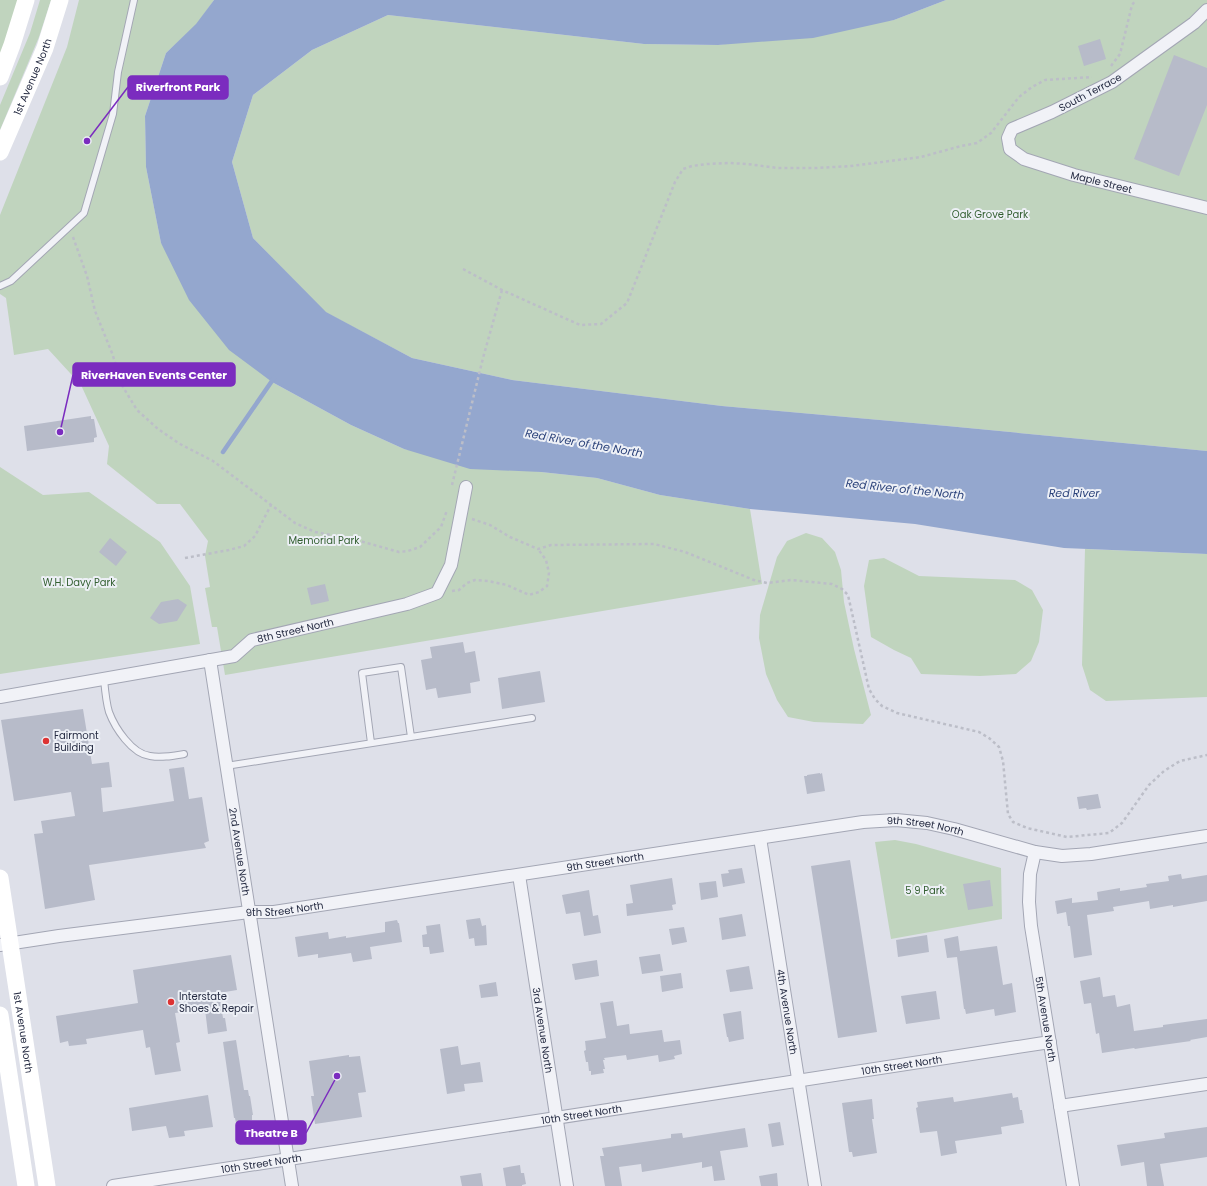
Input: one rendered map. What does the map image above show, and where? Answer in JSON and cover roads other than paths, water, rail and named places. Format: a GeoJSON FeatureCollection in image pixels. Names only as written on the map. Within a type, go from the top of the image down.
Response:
{"type":"FeatureCollection","features":[{"type":"Feature","properties":{"kind":"main road"},"geometry":{"type":"LineString","coordinates":[[0,77],[26,0]]}},
{"type":"Feature","properties":{"kind":"main road","name":"1st Avenue North"},"geometry":{"type":"LineString","coordinates":[[0,152],[45,48],[60,0]]}},
{"type":"Feature","properties":{"kind":"main road","name":"1st Avenue North"},"geometry":{"type":"LineString","coordinates":[[0,878],[5,945],[47,1186]]}},
{"type":"Feature","properties":{"kind":"main road","name":"1st Avenue North"},"geometry":{"type":"LineString","coordinates":[[0,1015],[26,1186]]}},
{"type":"Feature","properties":{"kind":"street","name":"South Terrace"},"geometry":{"type":"LineString","coordinates":[[1008,138],[1012,129],[1052,112],[1112,82],[1194,23],[1207,10]]}},
{"type":"Feature","properties":{"kind":"street","name":"Maple Street"},"geometry":{"type":"LineString","coordinates":[[1008,138],[1010,149],[1024,159],[1074,174],[1207,208]]}},
{"type":"Feature","properties":{"kind":"street","name":"8th Street North"},"geometry":{"type":"LineString","coordinates":[[0,697],[234,656],[252,640],[407,604],[437,593],[451,565],[466,487]]}},
{"type":"Feature","properties":{"kind":"street","name":"2nd Avenue North"},"geometry":{"type":"LineString","coordinates":[[210,660],[292,1186]]}},
{"type":"Feature","properties":{"kind":"street","name":"9th Street North"},"geometry":{"type":"LineString","coordinates":[[5,945],[66,935],[249,912],[274,912],[860,822],[896,820],[954,828],[1035,852],[1062,856],[1091,854],[1207,836]]}},
{"type":"Feature","properties":{"kind":"street","name":"4th Avenue North"},"geometry":{"type":"LineString","coordinates":[[760,838],[815,1186]]}},
{"type":"Feature","properties":{"kind":"street","name":"5th Avenue North"},"geometry":{"type":"LineString","coordinates":[[1035,852],[1030,874],[1029,902],[1073,1186]]}},
{"type":"Feature","properties":{"kind":"street","name":"3rd Avenue North"},"geometry":{"type":"LineString","coordinates":[[519,875],[567,1186]]}},
{"type":"Feature","properties":{"kind":"street","name":"10th Street North"},"geometry":{"type":"LineString","coordinates":[[113,1186],[1050,1042]]}},
{"type":"Feature","properties":{"kind":"street"},"geometry":{"type":"LineString","coordinates":[[1060,1106],[1207,1084]]}},
{"type":"Feature","properties":{"kind":"lane"},"geometry":{"type":"LineString","coordinates":[[0,286],[11,281],[84,213],[113,114],[118,72],[134,0]]}},
{"type":"Feature","properties":{"kind":"lane"},"geometry":{"type":"LineString","coordinates":[[371,743],[362,673],[401,667],[412,737]]}},
{"type":"Feature","properties":{"kind":"lane"},"geometry":{"type":"LineString","coordinates":[[104,679],[109,712],[119,732],[133,748],[148,756],[165,757],[184,754]]}},
{"type":"Feature","properties":{"kind":"lane"},"geometry":{"type":"LineString","coordinates":[[226,766],[532,718]]}},
{"type":"Feature","properties":{"kind":"water","name":"Red River"},"geometry":{"type":"Polygon","coordinates":[[[214,0],[946,0],[894,20],[813,38],[718,45],[644,44],[388,15],[312,50],[253,95],[232,162],[253,238],[326,312],[412,358],[512,380],[722,406],[1207,451],[1207,554],[1064,548],[915,524],[750,509],[660,495],[597,478],[541,472],[470,469],[404,449],[351,425],[272,382],[229,350],[189,300],[161,243],[146,167],[145,116],[166,53],[196,24],[214,0]]]}},
{"type":"Feature","properties":{"kind":"waterway"},"geometry":{"type":"LineString","coordinates":[[223,452],[274,378]]}},
{"type":"Feature","properties":{"kind":"place","name":"Riverfront Park"},"geometry":{"type":"Point","coordinates":[87,141]}},
{"type":"Feature","properties":{"kind":"place","name":"RiverHaven Events Center"},"geometry":{"type":"Point","coordinates":[60,432]}},
{"type":"Feature","properties":{"kind":"place","name":"Fairmont Building"},"geometry":{"type":"Point","coordinates":[46,741]}},
{"type":"Feature","properties":{"kind":"place","name":"Interstate Shoes & Repair"},"geometry":{"type":"Point","coordinates":[171,1002]}},
{"type":"Feature","properties":{"kind":"place","name":"Theatre B"},"geometry":{"type":"Point","coordinates":[337,1076]}},
{"type":"Feature","properties":{"kind":"park label","name":"Oak Grove Park"},"geometry":{"type":"Point","coordinates":[990,214]}},
{"type":"Feature","properties":{"kind":"park label","name":"Memorial Park"},"geometry":{"type":"Point","coordinates":[324,540]}},
{"type":"Feature","properties":{"kind":"park label","name":"W.H. Davy Park"},"geometry":{"type":"Point","coordinates":[79,582]}},
{"type":"Feature","properties":{"kind":"park label","name":"5 9 Park"},"geometry":{"type":"Point","coordinates":[925,890]}},
{"type":"Feature","properties":{"kind":"water label","name":"Red River of the North"},"geometry":{"type":"Point","coordinates":[584,443]}},
{"type":"Feature","properties":{"kind":"water label","name":"Red River of the North"},"geometry":{"type":"Point","coordinates":[905,489]}}]}
